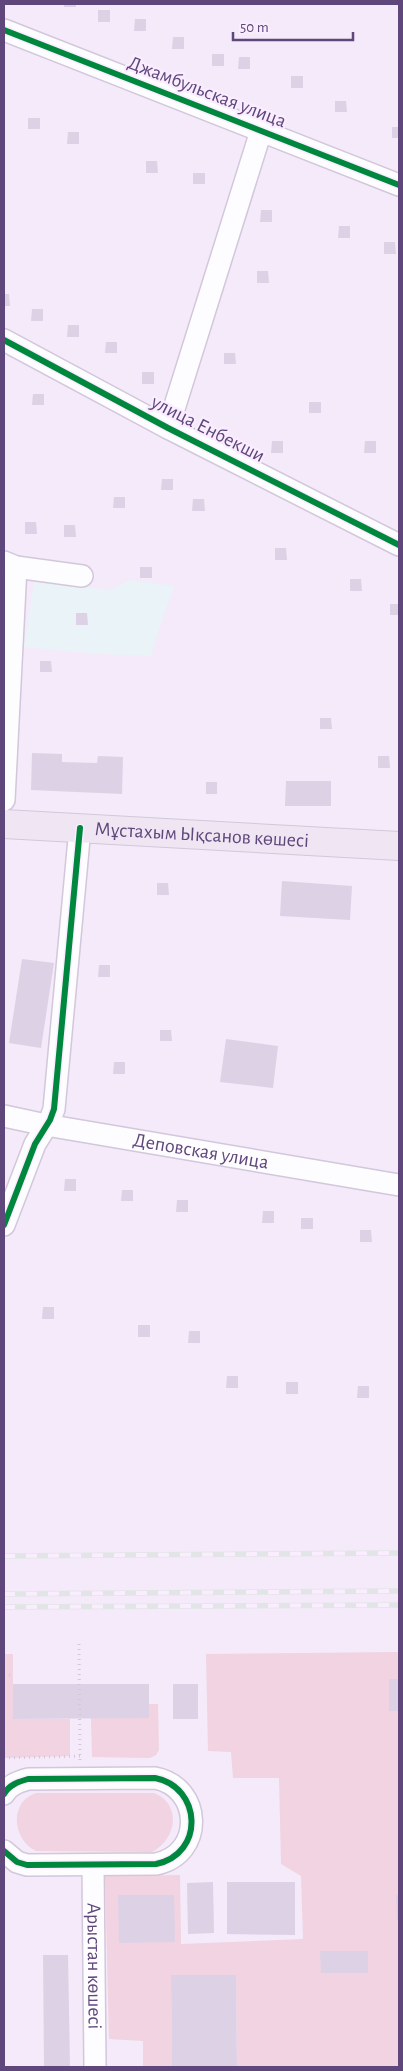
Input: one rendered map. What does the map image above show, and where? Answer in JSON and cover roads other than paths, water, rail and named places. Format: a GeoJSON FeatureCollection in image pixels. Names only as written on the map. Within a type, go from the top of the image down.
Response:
{"type":"FeatureCollection","features":[{"type":"Feature","properties":{"kind":"main road","name":"Мұстахым Ықсанов көшесі"},"geometry":{"type":"LineString","coordinates":[[4,824],[399,846]]}},
{"type":"Feature","properties":{"kind":"street","name":"Джамбульская улица"},"geometry":{"type":"LineString","coordinates":[[4,30],[399,185]]}},
{"type":"Feature","properties":{"kind":"street"},"geometry":{"type":"LineString","coordinates":[[168,428],[261,131]]}},
{"type":"Feature","properties":{"kind":"street","name":"улица Енбекши"},"geometry":{"type":"LineString","coordinates":[[4,340],[168,428],[399,545]]}},
{"type":"Feature","properties":{"kind":"street"},"geometry":{"type":"LineString","coordinates":[[4,800],[10,565],[82,576]]}},
{"type":"Feature","properties":{"kind":"street"},"geometry":{"type":"LineString","coordinates":[[4,1225],[35,1144],[50,1120],[54,1109],[80,828]]}},
{"type":"Feature","properties":{"kind":"street","name":"Деповская улица"},"geometry":{"type":"LineString","coordinates":[[4,1116],[46,1125],[399,1185]]}},
{"type":"Feature","properties":{"kind":"street"},"geometry":{"type":"LineString","coordinates":[[4,1794],[7,1789],[16,1783],[28,1779],[155,1778],[168,1781],[178,1788],[185,1798],[191,1819],[189,1840],[183,1850],[168,1862],[156,1864],[27,1865],[17,1862],[4,1851]]}},
{"type":"Feature","properties":{"kind":"street","name":"Арыстан көшесі"},"geometry":{"type":"LineString","coordinates":[[93,1865],[95,2067]]}},
{"type":"Feature","properties":{"kind":"railway"},"geometry":{"type":"LineString","coordinates":[[4,1556],[399,1553]]}},
{"type":"Feature","properties":{"kind":"railway"},"geometry":{"type":"LineString","coordinates":[[4,1594],[399,1591]]}},
{"type":"Feature","properties":{"kind":"railway"},"geometry":{"type":"LineString","coordinates":[[4,1607],[399,1605]]}}]}
